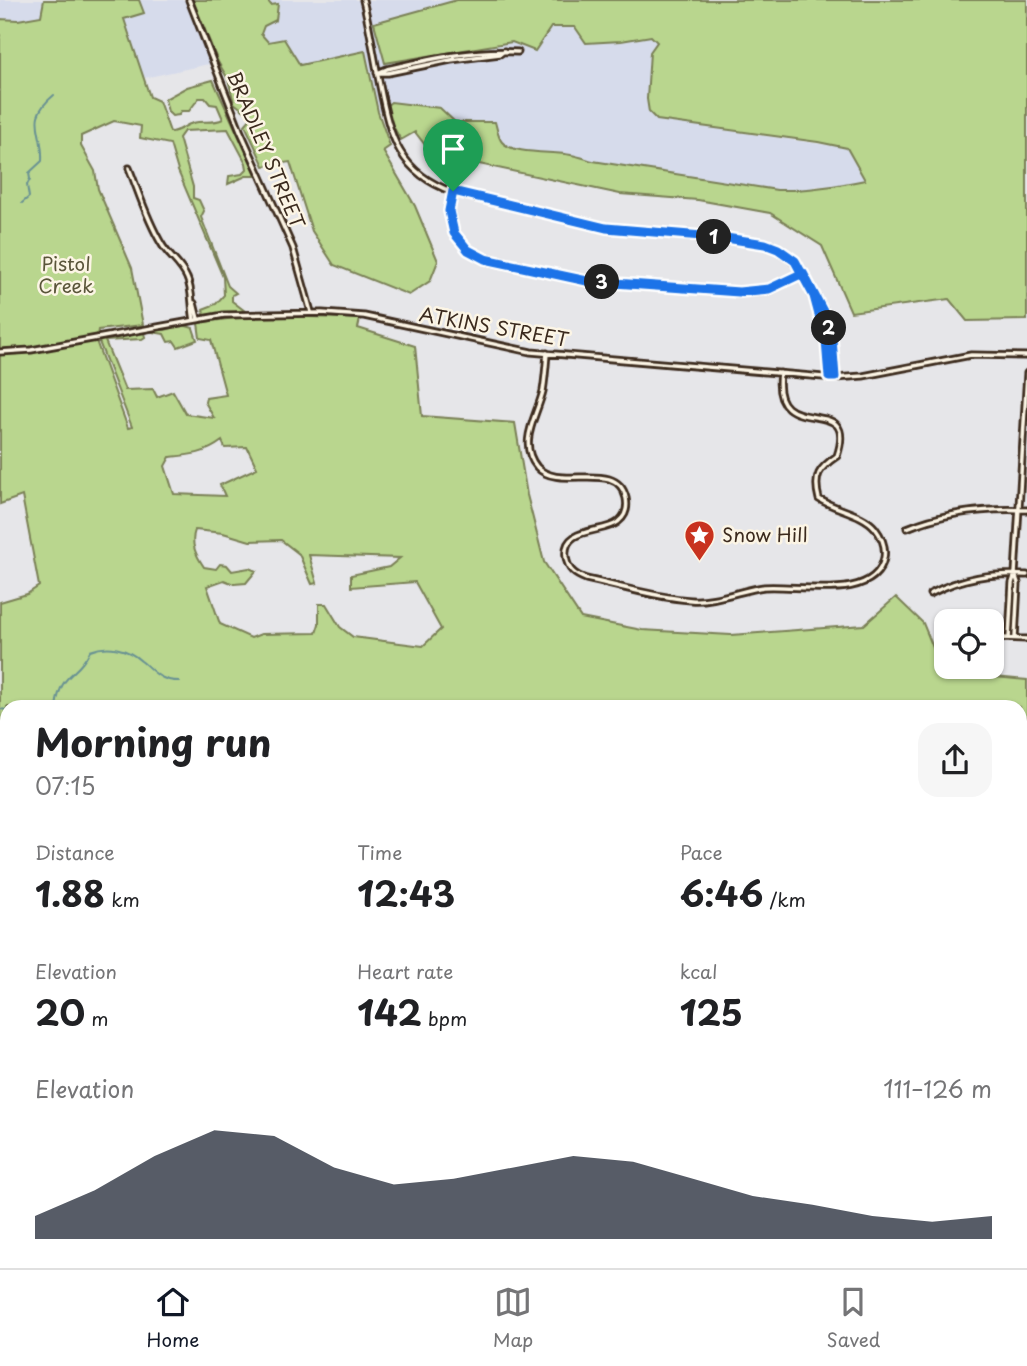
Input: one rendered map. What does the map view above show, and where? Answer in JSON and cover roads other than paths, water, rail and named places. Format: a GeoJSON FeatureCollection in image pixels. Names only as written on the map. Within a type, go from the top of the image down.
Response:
{"type":"FeatureCollection","features":[{"type":"Feature","properties":{"kind":"street","name":"BRADLEY STREET"},"geometry":{"type":"LineString","coordinates":[[189,0],[237,121],[292,245],[312,312]]}},
{"type":"Feature","properties":{"kind":"street"},"geometry":{"type":"LineString","coordinates":[[363,0],[390,132],[401,154],[426,179],[453,191],[606,228],[709,236],[765,244],[790,257],[803,273],[823,309],[829,328],[835,377]]}},
{"type":"Feature","properties":{"kind":"street"},"geometry":{"type":"LineString","coordinates":[[377,73],[489,50],[518,52]]}},
{"type":"Feature","properties":{"kind":"street"},"geometry":{"type":"LineString","coordinates":[[129,168],[153,230],[164,249],[186,276],[196,320]]}},
{"type":"Feature","properties":{"kind":"street"},"geometry":{"type":"LineString","coordinates":[[453,191],[449,211],[454,233],[468,250],[485,259],[587,281],[739,292],[769,289],[803,273]]}},
{"type":"Feature","properties":{"kind":"street"},"geometry":{"type":"LineString","coordinates":[[814,296],[826,341],[829,377]]}},
{"type":"Feature","properties":{"kind":"street","name":"ATKINS STREET"},"geometry":{"type":"LineString","coordinates":[[0,352],[31,350],[224,315],[312,312],[363,316],[547,354],[829,377],[863,376],[971,355],[1027,356]]}},
{"type":"Feature","properties":{"kind":"street"},"geometry":{"type":"LineString","coordinates":[[547,354],[543,388],[528,434],[528,448],[532,460],[539,469],[548,474],[607,478],[618,482],[627,502],[626,514],[617,523],[583,531],[571,540],[565,551],[574,575],[691,600],[768,587],[857,586],[872,579],[882,565],[883,541],[872,524],[831,507],[819,499],[816,486],[818,476],[822,467],[838,456],[842,438],[838,428],[830,420],[798,414],[785,408],[779,395],[780,373]]}},
{"type":"Feature","properties":{"kind":"street"},"geometry":{"type":"LineString","coordinates":[[1014,638],[1027,373]]}},
{"type":"Feature","properties":{"kind":"street"},"geometry":{"type":"LineString","coordinates":[[907,528],[940,516],[962,512],[1027,510]]}},
{"type":"Feature","properties":{"kind":"street"},"geometry":{"type":"LineString","coordinates":[[1009,638],[1012,583],[1016,574]]}},
{"type":"Feature","properties":{"kind":"street"},"geometry":{"type":"LineString","coordinates":[[930,594],[967,579],[989,575],[1027,575]]}},
{"type":"Feature","properties":{"kind":"street"},"geometry":{"type":"LineString","coordinates":[[1004,639],[1027,639]]}},
{"type":"Feature","properties":{"kind":"waterway"},"geometry":{"type":"LineString","coordinates":[[22,203],[29,197],[29,173],[42,161],[38,125],[40,111],[54,95]]}},
{"type":"Feature","properties":{"kind":"waterway"},"geometry":{"type":"LineString","coordinates":[[57,700],[66,681],[90,651],[97,649],[123,650],[160,677],[179,681]]}},
{"type":"Feature","properties":{"kind":"place","name":"Snow Hill"},"geometry":{"type":"Point","coordinates":[699,562]}},
{"type":"Feature","properties":{"kind":"park label","name":"Pistol Creek"},"geometry":{"type":"Point","coordinates":[66,275]}}]}
